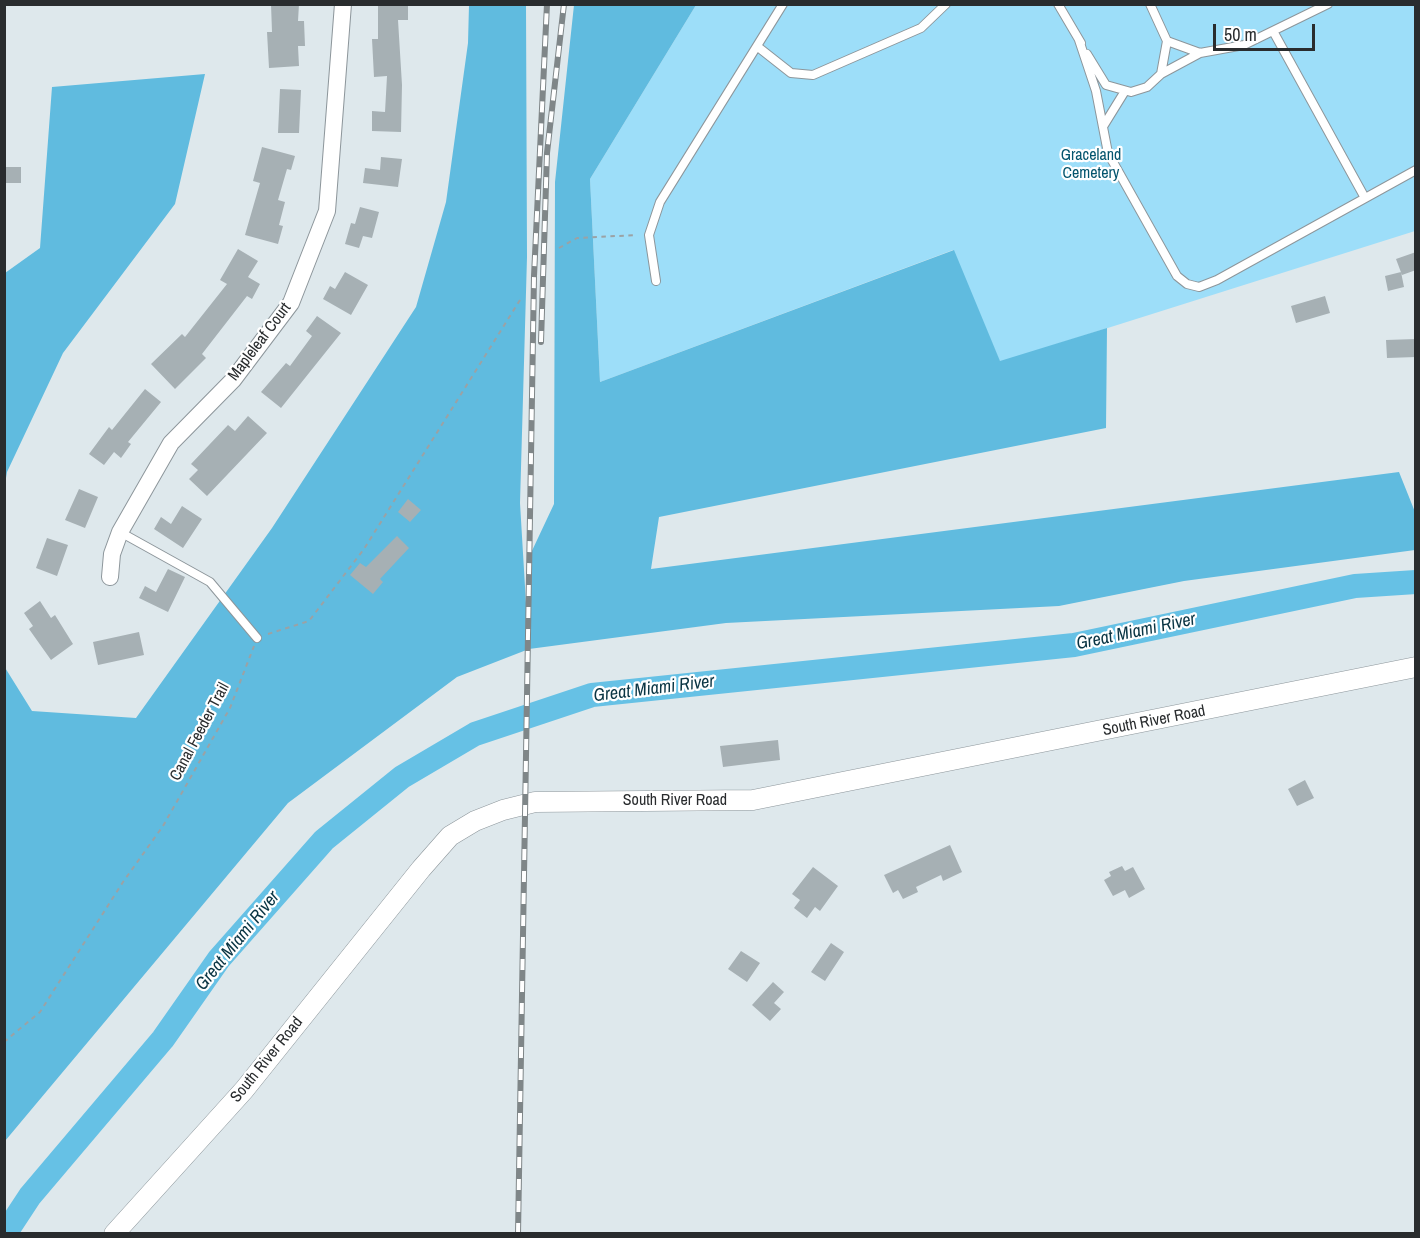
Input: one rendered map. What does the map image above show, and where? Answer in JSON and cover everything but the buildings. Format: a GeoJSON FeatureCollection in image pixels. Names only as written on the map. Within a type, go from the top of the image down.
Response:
{"type":"FeatureCollection","features":[{"type":"Feature","properties":{"kind":"street","name":"Mapleleaf Court"},"geometry":{"type":"LineString","coordinates":[[110,577],[112,554],[120,532],[171,444],[233,381],[291,303],[327,211],[343,4]]}},
{"type":"Feature","properties":{"kind":"street","name":"South River Road"},"geometry":{"type":"LineString","coordinates":[[114,1233],[244,1090],[421,869],[450,836],[475,821],[503,810],[535,802],[753,800],[1416,668]]}},
{"type":"Feature","properties":{"kind":"lane"},"geometry":{"type":"LineString","coordinates":[[656,281],[649,235],[660,202],[783,4]]}},
{"type":"Feature","properties":{"kind":"lane"},"geometry":{"type":"LineString","coordinates":[[758,47],[791,73],[813,75],[921,28],[946,4]]}},
{"type":"Feature","properties":{"kind":"lane"},"geometry":{"type":"LineString","coordinates":[[1058,4],[1106,85],[1131,92],[1147,87],[1161,74],[1200,53],[1244,45],[1328,4]]}},
{"type":"Feature","properties":{"kind":"lane"},"geometry":{"type":"LineString","coordinates":[[1150,4],[1153,16],[1167,41],[1161,74]]}},
{"type":"Feature","properties":{"kind":"lane"},"geometry":{"type":"LineString","coordinates":[[1274,31],[1365,198]]}},
{"type":"Feature","properties":{"kind":"lane"},"geometry":{"type":"LineString","coordinates":[[1079,40],[1104,125],[1108,153],[1177,276],[1186,284],[1199,287],[1217,280],[1416,170]]}},
{"type":"Feature","properties":{"kind":"lane"},"geometry":{"type":"LineString","coordinates":[[1167,41],[1200,53]]}},
{"type":"Feature","properties":{"kind":"lane"},"geometry":{"type":"LineString","coordinates":[[1104,125],[1125,91]]}},
{"type":"Feature","properties":{"kind":"lane"},"geometry":{"type":"LineString","coordinates":[[120,532],[210,582],[257,638]]}},
{"type":"Feature","properties":{"kind":"path"},"geometry":{"type":"LineString","coordinates":[[559,248],[577,238],[649,235]]}},
{"type":"Feature","properties":{"kind":"path"},"geometry":{"type":"LineString","coordinates":[[257,638],[309,621],[364,549],[520,300]]}},
{"type":"Feature","properties":{"kind":"path","name":"Canal Feeder Trail"},"geometry":{"type":"LineString","coordinates":[[4,1042],[40,1012],[123,882],[163,826],[230,708],[257,638]]}},
{"type":"Feature","properties":{"kind":"green space","name":"Graceland Cemetery"},"geometry":{"type":"Polygon","coordinates":[[[696,5],[1415,5],[1415,231],[1000,362],[953,250],[600,382],[590,179],[696,5]]]}},
{"type":"Feature","properties":{"kind":"shaded area"},"geometry":{"type":"Polygon","coordinates":[[[469,5],[526,5],[527,257],[520,503],[528,637],[530,555],[554,504],[555,182],[574,5],[696,5],[590,179],[600,382],[954,250],[1000,361],[1107,328],[1106,428],[659,517],[651,569],[1399,472],[1415,512],[1415,550],[1184,581],[1059,606],[726,623],[529,649],[457,677],[288,803],[5,1141],[4,666],[32,711],[136,718],[272,528],[416,307],[446,202],[468,43],[469,5]]]}},
{"type":"Feature","properties":{"kind":"shaded area"},"geometry":{"type":"Polygon","coordinates":[[[205,74],[175,204],[63,353],[7,472],[5,484],[5,273],[40,248],[52,87],[205,74]]]}},
{"type":"Feature","properties":{"kind":"waterway","name":"Great Miami River"},"geometry":{"type":"LineString","coordinates":[[5,1234],[30,1196],[163,1039],[219,959],[324,840],[402,777],[475,734],[592,695],[1074,645],[1355,586],[1416,582]]}},
{"type":"Feature","properties":{"kind":"railway"},"geometry":{"type":"LineString","coordinates":[[518,1234],[534,276],[547,4]]}},
{"type":"Feature","properties":{"kind":"railway"},"geometry":{"type":"LineString","coordinates":[[541,342],[547,153],[564,4]]}}]}
